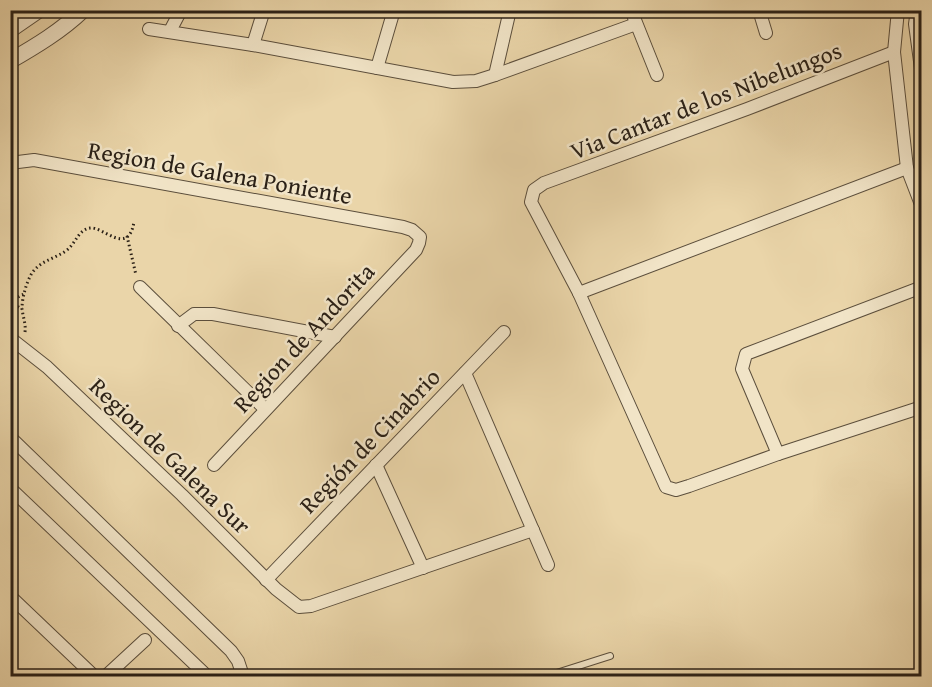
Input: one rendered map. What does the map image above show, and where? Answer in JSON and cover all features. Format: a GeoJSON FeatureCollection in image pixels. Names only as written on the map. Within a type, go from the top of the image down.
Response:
{"type":"FeatureCollection","features":[{"type":"Feature","properties":{"kind":"street"},"geometry":{"type":"LineString","coordinates":[[10,30],[39,10]]}},
{"type":"Feature","properties":{"kind":"street"},"geometry":{"type":"LineString","coordinates":[[10,61],[44,40],[82,10]]}},
{"type":"Feature","properties":{"kind":"street"},"geometry":{"type":"LineString","coordinates":[[170,31],[181,10]]}},
{"type":"Feature","properties":{"kind":"street"},"geometry":{"type":"LineString","coordinates":[[253,45],[264,10]]}},
{"type":"Feature","properties":{"kind":"street"},"geometry":{"type":"LineString","coordinates":[[377,68],[393,10]]}},
{"type":"Feature","properties":{"kind":"street"},"geometry":{"type":"LineString","coordinates":[[495,75],[510,10]]}},
{"type":"Feature","properties":{"kind":"street"},"geometry":{"type":"LineString","coordinates":[[631,10],[657,75]]}},
{"type":"Feature","properties":{"kind":"street"},"geometry":{"type":"LineString","coordinates":[[759,10],[766,33]]}},
{"type":"Feature","properties":{"kind":"street"},"geometry":{"type":"LineString","coordinates":[[898,10],[894,52],[908,168],[921,207]]}},
{"type":"Feature","properties":{"kind":"street"},"geometry":{"type":"LineString","coordinates":[[917,10],[921,76]]}},
{"type":"Feature","properties":{"kind":"street"},"geometry":{"type":"LineString","coordinates":[[149,29],[253,45],[453,82],[477,81],[636,24]]}},
{"type":"Feature","properties":{"kind":"street","name":"Via Cantar de los Nibelungos"},"geometry":{"type":"LineString","coordinates":[[579,294],[531,202],[534,190],[544,183],[747,109],[894,52]]}},
{"type":"Feature","properties":{"kind":"street","name":"Region de Galena Poniente"},"geometry":{"type":"LineString","coordinates":[[10,163],[34,160],[392,225],[412,230],[420,237]]}},
{"type":"Feature","properties":{"kind":"street"},"geometry":{"type":"LineString","coordinates":[[908,168],[579,294],[666,487],[676,490],[689,486],[921,407]]}},
{"type":"Feature","properties":{"kind":"street","name":"Region de Andorita"},"geometry":{"type":"LineString","coordinates":[[214,465],[416,250],[420,237]]}},
{"type":"Feature","properties":{"kind":"street"},"geometry":{"type":"LineString","coordinates":[[140,287],[265,410]]}},
{"type":"Feature","properties":{"kind":"street"},"geometry":{"type":"LineString","coordinates":[[778,454],[742,369],[746,354],[921,287]]}},
{"type":"Feature","properties":{"kind":"street"},"geometry":{"type":"LineString","coordinates":[[178,326],[194,315],[213,314],[335,337]]}},
{"type":"Feature","properties":{"kind":"street","name":"Región de Cinabrio"},"geometry":{"type":"LineString","coordinates":[[266,580],[504,332]]}},
{"type":"Feature","properties":{"kind":"street","name":"Region de Galena Sur"},"geometry":{"type":"LineString","coordinates":[[10,338],[47,367],[182,495],[289,602],[299,607],[311,606],[423,568]]}},
{"type":"Feature","properties":{"kind":"street"},"geometry":{"type":"LineString","coordinates":[[465,373],[548,565]]}},
{"type":"Feature","properties":{"kind":"street"},"geometry":{"type":"LineString","coordinates":[[10,437],[231,651],[238,661],[243,676]]}},
{"type":"Feature","properties":{"kind":"street"},"geometry":{"type":"LineString","coordinates":[[376,465],[423,568],[533,530]]}},
{"type":"Feature","properties":{"kind":"street"},"geometry":{"type":"LineString","coordinates":[[10,488],[207,676]]}},
{"type":"Feature","properties":{"kind":"street"},"geometry":{"type":"LineString","coordinates":[[13,603],[94,676]]}},
{"type":"Feature","properties":{"kind":"street"},"geometry":{"type":"LineString","coordinates":[[106,676],[145,640]]}},
{"type":"Feature","properties":{"kind":"lane"},"geometry":{"type":"LineString","coordinates":[[547,676],[610,656]]}},
{"type":"Feature","properties":{"kind":"lane"},"geometry":{"type":"LineString","coordinates":[[762,676],[770,674],[783,676]]}},
{"type":"Feature","properties":{"kind":"path"},"geometry":{"type":"LineString","coordinates":[[21,346],[26,329],[22,309],[24,294],[32,274],[42,262],[67,250],[78,235],[87,228],[96,228],[113,238],[127,236],[133,230],[134,222]]}},
{"type":"Feature","properties":{"kind":"path"},"geometry":{"type":"LineString","coordinates":[[127,236],[140,287]]}},
{"type":"Feature","properties":{"kind":"path"},"geometry":{"type":"LineString","coordinates":[[22,309],[10,301],[24,294]]}}]}
